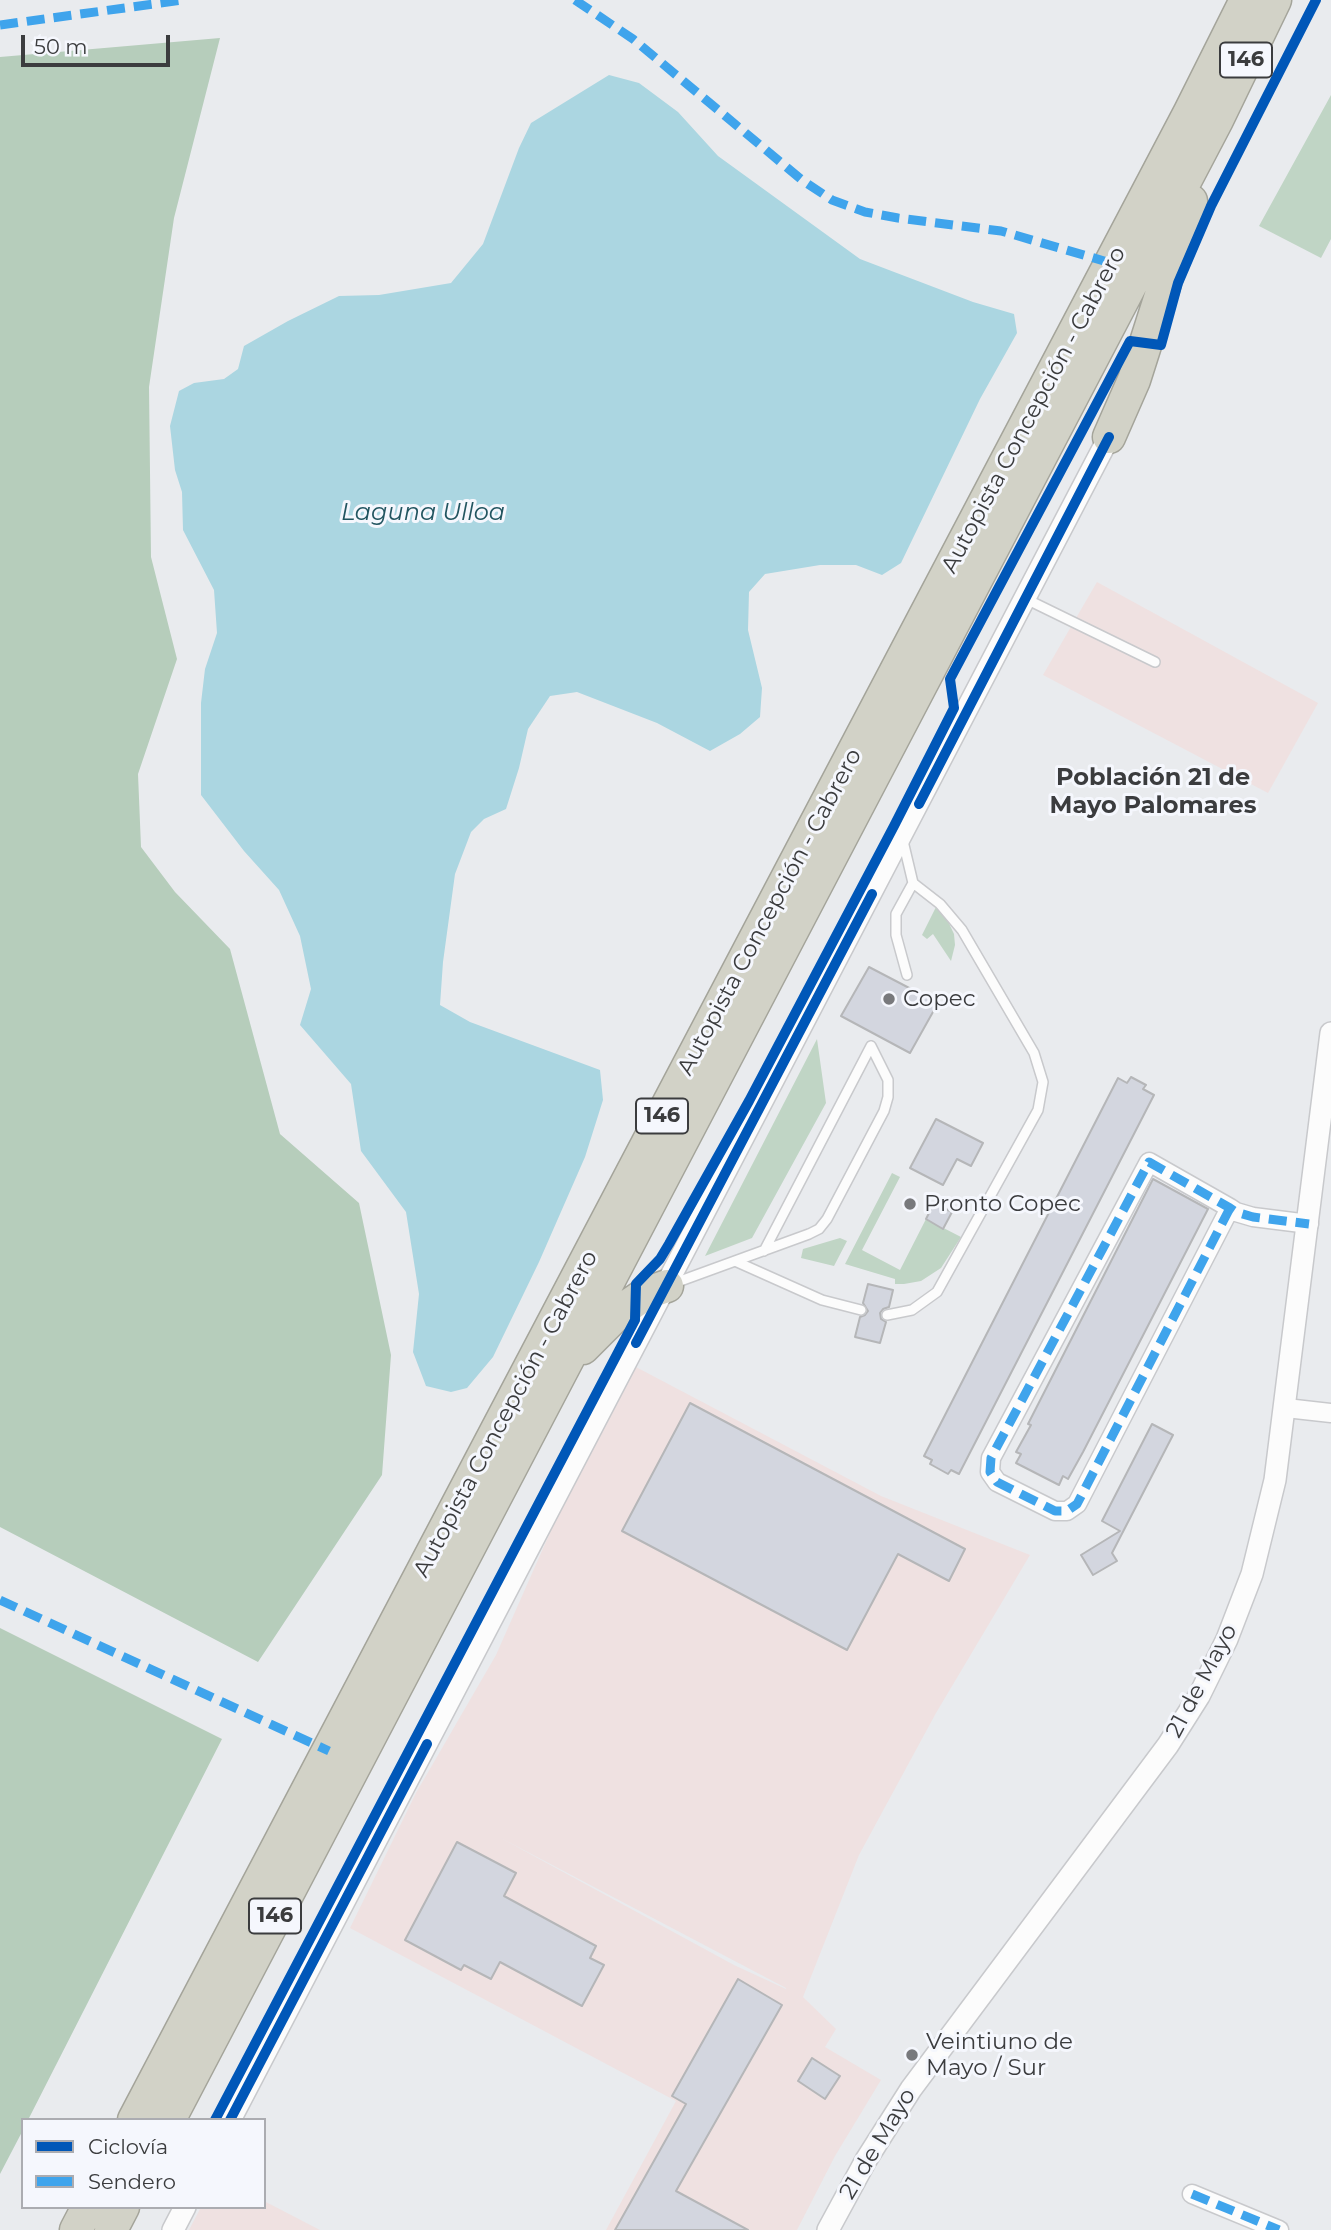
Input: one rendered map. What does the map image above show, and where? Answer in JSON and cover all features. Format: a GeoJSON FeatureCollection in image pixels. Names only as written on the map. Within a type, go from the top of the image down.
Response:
{"type":"FeatureCollection","features":[{"type":"Feature","properties":{"kind":"highway","name":"Autopista Concepción - Cabrero"},"geometry":{"type":"LineString","coordinates":[[135,2118],[1178,135],[1246,0]]}},
{"type":"Feature","properties":{"kind":"highway","name":"Autopista Concepción - Cabrero"},"geometry":{"type":"LineString","coordinates":[[170,2118],[1217,120],[1275,0]]}},
{"type":"Feature","properties":{"kind":"highway"},"geometry":{"type":"LineString","coordinates":[[1109,437],[1134,380],[1217,120]]}},
{"type":"Feature","properties":{"kind":"highway"},"geometry":{"type":"LineString","coordinates":[[558,1374],[619,1312],[647,1293],[667,1286]]}},
{"type":"Feature","properties":{"kind":"highway"},"geometry":{"type":"LineString","coordinates":[[76,2230],[87,2209]]}},
{"type":"Feature","properties":{"kind":"highway"},"geometry":{"type":"LineString","coordinates":[[111,2230],[122,2209]]}},
{"type":"Feature","properties":{"kind":"street"},"geometry":{"type":"LineString","coordinates":[[231,2118],[1109,437]]}},
{"type":"Feature","properties":{"kind":"street","name":"21 de Mayo"},"geometry":{"type":"LineString","coordinates":[[828,2230],[866,2160],[911,2089],[1145,1778],[1199,1696],[1227,1639],[1252,1574],[1270,1503],[1286,1408],[1309,1224],[1326,1124],[1331,1033]]}},
{"type":"Feature","properties":{"kind":"street"},"geometry":{"type":"LineString","coordinates":[[1230,1208],[1077,1504],[1067,1511],[1055,1511],[998,1482],[990,1472],[990,1458],[1149,1162],[1230,1208],[1253,1217],[1309,1224]]}},
{"type":"Feature","properties":{"kind":"street"},"geometry":{"type":"LineString","coordinates":[[1286,1408],[1331,1413]]}},
{"type":"Feature","properties":{"kind":"street"},"geometry":{"type":"LineString","coordinates":[[1192,2194],[1279,2230]]}},
{"type":"Feature","properties":{"kind":"street"},"geometry":{"type":"LineString","coordinates":[[173,2230],[184,2209]]}},
{"type":"Feature","properties":{"kind":"lane"},"geometry":{"type":"LineString","coordinates":[[1026,599],[1155,662]]}},
{"type":"Feature","properties":{"kind":"lane"},"geometry":{"type":"LineString","coordinates":[[887,1315],[912,1310],[937,1292],[1038,1110],[1043,1082],[1039,1062],[962,930],[940,904],[913,883],[902,836]]}},
{"type":"Feature","properties":{"kind":"lane"},"geometry":{"type":"LineString","coordinates":[[907,975],[896,935],[896,914],[913,883]]}},
{"type":"Feature","properties":{"kind":"lane"},"geometry":{"type":"LineString","coordinates":[[667,1286],[737,1262],[819,1229],[827,1219],[877,1124],[888,1097],[888,1080],[871,1046],[764,1251]]}},
{"type":"Feature","properties":{"kind":"lane"},"geometry":{"type":"LineString","coordinates":[[737,1262],[822,1300],[862,1310]]}},
{"type":"Feature","properties":{"kind":"shaded area"},"geometry":{"type":"Polygon","coordinates":[[[1097,582],[1318,703],[1268,793],[1043,675],[1097,582]]]}},
{"type":"Feature","properties":{"kind":"shaded area"},"geometry":{"type":"Polygon","coordinates":[[[634,1366],[881,1496],[1030,1555],[936,1713],[859,1855],[803,1997],[836,2029],[825,2047],[881,2080],[835,2156],[797,2230],[606,2230],[676,2101],[350,1928],[416,1793],[496,1655],[560,1510],[634,1366]],[[499,1837],[734,1965],[786,1988],[499,1837]]]}},
{"type":"Feature","properties":{"kind":"shaded area"},"geometry":{"type":"Polygon","coordinates":[[[266,2202],[320,2230],[189,2230],[200,2209],[266,2209],[266,2202]]]}},
{"type":"Feature","properties":{"kind":"green space"},"geometry":{"type":"Polygon","coordinates":[[[220,38],[174,218],[149,387],[151,557],[177,659],[138,774],[141,847],[175,892],[230,949],[280,1134],[359,1203],[391,1355],[382,1475],[258,1662],[0,1527],[0,57],[220,38]]]}},
{"type":"Feature","properties":{"kind":"green space"},"geometry":{"type":"Polygon","coordinates":[[[1331,95],[1331,239],[1321,258],[1259,226],[1331,95]]]}},
{"type":"Feature","properties":{"kind":"green space"},"geometry":{"type":"Polygon","coordinates":[[[936,907],[945,915],[954,934],[955,945],[951,961],[933,934],[927,939],[922,935],[936,907]]]}},
{"type":"Feature","properties":{"kind":"green space"},"geometry":{"type":"Polygon","coordinates":[[[817,1039],[826,1103],[752,1238],[705,1256],[817,1039]]]}},
{"type":"Feature","properties":{"kind":"green space"},"geometry":{"type":"Polygon","coordinates":[[[892,1173],[900,1177],[862,1250],[900,1270],[926,1219],[961,1237],[941,1268],[921,1281],[895,1284],[895,1279],[845,1264],[892,1173]]]}},
{"type":"Feature","properties":{"kind":"green space"},"geometry":{"type":"Polygon","coordinates":[[[840,1238],[847,1241],[834,1266],[801,1258],[803,1249],[840,1238]]]}},
{"type":"Feature","properties":{"kind":"green space"},"geometry":{"type":"Polygon","coordinates":[[[0,1628],[222,1739],[29,2118],[21,2118],[21,2134],[0,2174],[0,1628]]]}},
{"type":"Feature","properties":{"kind":"water","name":"Laguna Ulloa"},"geometry":{"type":"Polygon","coordinates":[[[609,75],[639,83],[678,112],[718,156],[860,259],[973,302],[1014,314],[1017,333],[980,399],[901,563],[882,575],[856,565],[820,565],[765,574],[749,592],[748,630],[762,688],[760,717],[740,734],[710,751],[657,723],[577,692],[550,696],[528,729],[506,809],[484,819],[471,832],[455,874],[440,1005],[470,1022],[600,1070],[603,1100],[585,1157],[493,1357],[467,1388],[451,1392],[426,1386],[413,1352],[419,1294],[406,1212],[361,1151],[351,1084],[300,1025],[311,989],[300,936],[279,890],[244,851],[201,795],[201,703],[205,669],[217,633],[214,590],[183,530],[182,492],[175,470],[170,426],[179,391],[194,383],[224,379],[238,369],[244,346],[288,321],[339,296],[379,295],[451,283],[483,244],[531,123],[609,75]]]}},
{"type":"Feature","properties":{"kind":"building"},"geometry":{"type":"Polygon","coordinates":[[[869,967],[938,1003],[910,1053],[841,1016],[869,967]]]}},
{"type":"Feature","properties":{"kind":"building"},"geometry":{"type":"Polygon","coordinates":[[[1131,1077],[1146,1085],[1143,1089],[1154,1095],[959,1474],[951,1470],[948,1474],[930,1464],[932,1460],[924,1456],[1118,1078],[1127,1083],[1131,1077]]]}},
{"type":"Feature","properties":{"kind":"building"},"geometry":{"type":"Polygon","coordinates":[[[936,1119],[983,1143],[971,1166],[957,1159],[943,1185],[910,1168],[936,1119]]]}},
{"type":"Feature","properties":{"kind":"building"},"geometry":{"type":"Polygon","coordinates":[[[1153,1179],[1208,1209],[1083,1452],[1068,1479],[1063,1476],[1059,1485],[1016,1463],[1021,1454],[1016,1452],[1153,1179]]]}},
{"type":"Feature","properties":{"kind":"building"},"geometry":{"type":"Polygon","coordinates":[[[934,1203],[952,1212],[943,1229],[926,1219],[934,1203]]]}},
{"type":"Feature","properties":{"kind":"building"},"geometry":{"type":"Polygon","coordinates":[[[868,1284],[893,1290],[889,1307],[880,1313],[881,1319],[886,1322],[880,1343],[855,1337],[860,1317],[868,1311],[863,1303],[868,1284]]]}},
{"type":"Feature","properties":{"kind":"building"},"geometry":{"type":"Polygon","coordinates":[[[690,1403],[965,1549],[949,1581],[898,1554],[847,1650],[622,1531],[690,1403]]]}},
{"type":"Feature","properties":{"kind":"building"},"geometry":{"type":"Polygon","coordinates":[[[1152,1424],[1173,1435],[1112,1553],[1117,1561],[1093,1575],[1081,1555],[1120,1531],[1102,1521],[1152,1424]]]}},
{"type":"Feature","properties":{"kind":"building"},"geometry":{"type":"Polygon","coordinates":[[[457,1842],[516,1873],[504,1896],[596,1946],[590,1958],[604,1965],[582,2006],[500,1962],[491,1979],[464,1965],[461,1970],[405,1940],[457,1842]]]}},
{"type":"Feature","properties":{"kind":"building"},"geometry":{"type":"Polygon","coordinates":[[[738,1979],[782,2005],[676,2191],[748,2230],[615,2230],[686,2104],[672,2096],[738,1979]]]}},
{"type":"Feature","properties":{"kind":"building"},"geometry":{"type":"Polygon","coordinates":[[[812,2058],[840,2076],[825,2099],[798,2081],[812,2058]]]}},
{"type":"Feature","properties":{"kind":"marked path"},"geometry":{"type":"LineString","coordinates":[[0,25],[183,0]]}},
{"type":"Feature","properties":{"kind":"marked path"},"geometry":{"type":"LineString","coordinates":[[575,0],[633,39],[802,180],[832,200],[865,212],[1001,231],[1111,263]]}},
{"type":"Feature","properties":{"kind":"marked path"},"geometry":{"type":"LineString","coordinates":[[1230,1208],[1077,1504],[1067,1511],[1055,1511],[997,1482],[990,1472],[991,1458],[1149,1162],[1230,1208],[1236,1212],[1253,1217],[1309,1224]]}},
{"type":"Feature","properties":{"kind":"marked path"},"geometry":{"type":"LineString","coordinates":[[0,1600],[329,1751]]}},
{"type":"Feature","properties":{"kind":"marked path"},"geometry":{"type":"LineString","coordinates":[[1192,2194],[1279,2230]]}},
{"type":"Feature","properties":{"kind":"cycle path"},"geometry":{"type":"LineString","coordinates":[[216,2118],[635,1320],[636,1284],[660,1259],[669,1244],[749,1101],[894,826],[954,708],[950,679],[1130,341],[1161,345],[1178,283],[1211,206],[1316,0]]}},
{"type":"Feature","properties":{"kind":"cycle path"},"geometry":{"type":"LineString","coordinates":[[919,804],[1109,437]]}},
{"type":"Feature","properties":{"kind":"cycle path"},"geometry":{"type":"LineString","coordinates":[[636,1343],[872,894]]}},
{"type":"Feature","properties":{"kind":"cycle path"},"geometry":{"type":"LineString","coordinates":[[231,2118],[427,1744]]}},
{"type":"Feature","properties":{"kind":"place","name":"Copec"},"geometry":{"type":"Point","coordinates":[889,999]}},
{"type":"Feature","properties":{"kind":"place","name":"Pronto Copec"},"geometry":{"type":"Point","coordinates":[910,1204]}},
{"type":"Feature","properties":{"kind":"place","name":"Veintiuno de Mayo / Sur"},"geometry":{"type":"Point","coordinates":[912,2055]}},
{"type":"Feature","properties":{"kind":"district","name":"Población 21 de Mayo Palomares"},"geometry":{"type":"Point","coordinates":[1153,792]}}]}
